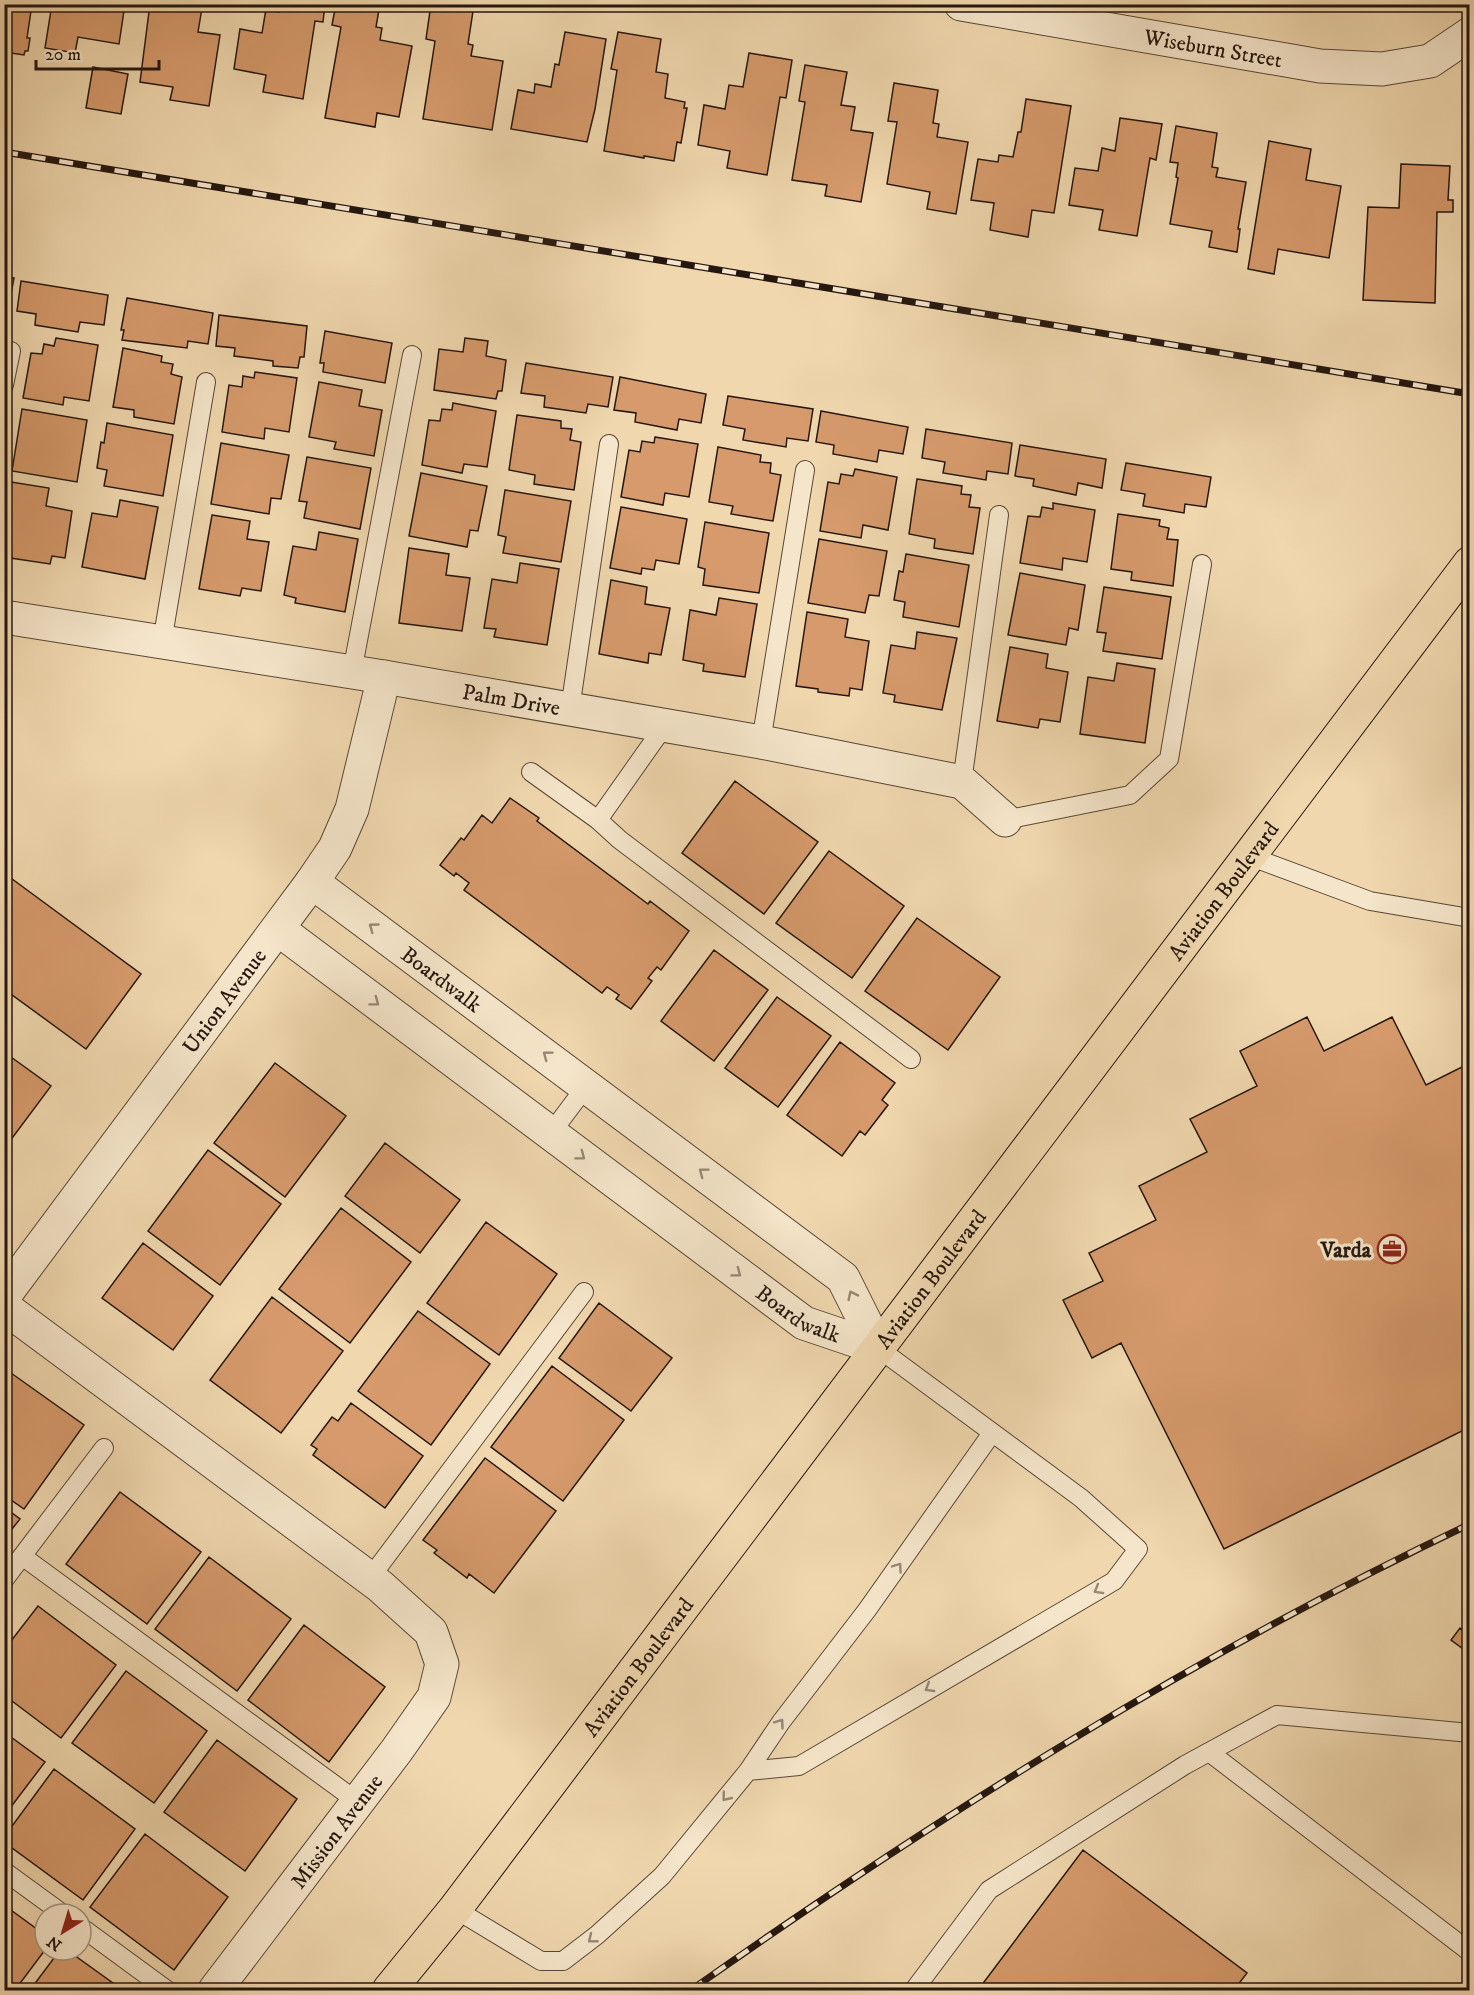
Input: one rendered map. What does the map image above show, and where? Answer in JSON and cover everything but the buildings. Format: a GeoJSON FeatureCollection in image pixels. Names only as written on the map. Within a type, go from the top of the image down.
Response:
{"type":"FeatureCollection","features":[{"type":"Feature","properties":{"kind":"main road","name":"Aviation Boulevard"},"geometry":{"type":"LineString","coordinates":[[389,1990],[455,1909],[1470,563]]}},
{"type":"Feature","properties":{"kind":"street","name":"Wiseburn Street"},"geometry":{"type":"LineString","coordinates":[[961,4],[1320,66],[1382,69],[1430,61],[1466,37]]}},
{"type":"Feature","properties":{"kind":"street","name":"Palm Drive"},"geometry":{"type":"LineString","coordinates":[[4,617],[368,674],[665,725],[962,782]]}},
{"type":"Feature","properties":{"kind":"street","name":"Union Avenue"},"geometry":{"type":"LineString","coordinates":[[4,1296],[278,929],[335,848],[352,809],[368,674]]}},
{"type":"Feature","properties":{"kind":"street"},"geometry":{"type":"LineString","coordinates":[[962,782],[1005,820]]}},
{"type":"Feature","properties":{"kind":"street","name":"Boardwalk"},"geometry":{"type":"LineString","coordinates":[[312,882],[843,1278],[878,1348]]}},
{"type":"Feature","properties":{"kind":"street","name":"Boardwalk"},"geometry":{"type":"LineString","coordinates":[[278,929],[804,1323],[878,1348]]}},
{"type":"Feature","properties":{"kind":"street"},"geometry":{"type":"LineString","coordinates":[[4,1306],[370,1578]]}},
{"type":"Feature","properties":{"kind":"street","name":"Mission Avenue"},"geometry":{"type":"LineString","coordinates":[[215,1990],[358,1802],[434,1697],[442,1664],[431,1632],[370,1578]]}},
{"type":"Feature","properties":{"kind":"lane"},"geometry":{"type":"LineString","coordinates":[[4,385],[11,351]]}},
{"type":"Feature","properties":{"kind":"lane"},"geometry":{"type":"LineString","coordinates":[[368,674],[412,355]]}},
{"type":"Feature","properties":{"kind":"lane"},"geometry":{"type":"LineString","coordinates":[[162,642],[206,382]]}},
{"type":"Feature","properties":{"kind":"lane"},"geometry":{"type":"LineString","coordinates":[[570,709],[609,444]]}},
{"type":"Feature","properties":{"kind":"lane"},"geometry":{"type":"LineString","coordinates":[[761,742],[805,470]]}},
{"type":"Feature","properties":{"kind":"lane"},"geometry":{"type":"LineString","coordinates":[[962,782],[999,515]]}},
{"type":"Feature","properties":{"kind":"lane"},"geometry":{"type":"LineString","coordinates":[[1005,820],[1130,795],[1169,759],[1202,564]]}},
{"type":"Feature","properties":{"kind":"lane"},"geometry":{"type":"LineString","coordinates":[[598,820],[665,725]]}},
{"type":"Feature","properties":{"kind":"lane"},"geometry":{"type":"LineString","coordinates":[[531,772],[598,820],[620,840],[911,1059]]}},
{"type":"Feature","properties":{"kind":"lane"},"geometry":{"type":"LineString","coordinates":[[1249,856],[1370,901],[1470,918]]}},
{"type":"Feature","properties":{"kind":"lane"},"geometry":{"type":"LineString","coordinates":[[551,1134],[587,1085]]}},
{"type":"Feature","properties":{"kind":"lane"},"geometry":{"type":"LineString","coordinates":[[370,1578],[584,1292]]}},
{"type":"Feature","properties":{"kind":"lane"},"geometry":{"type":"LineString","coordinates":[[747,1771],[800,1766],[1114,1581],[1138,1549],[1081,1498],[878,1348]]}},
{"type":"Feature","properties":{"kind":"lane"},"geometry":{"type":"LineString","coordinates":[[455,1909],[541,1960],[563,1961],[597,1935],[662,1876],[747,1771],[781,1722],[867,1610],[992,1433]]}},
{"type":"Feature","properties":{"kind":"lane"},"geometry":{"type":"LineString","coordinates":[[4,1580],[104,1448]]}},
{"type":"Feature","properties":{"kind":"lane"},"geometry":{"type":"LineString","coordinates":[[22,1556],[358,1802]]}},
{"type":"Feature","properties":{"kind":"lane"},"geometry":{"type":"LineString","coordinates":[[914,1990],[989,1890],[1185,1765],[1277,1715],[1470,1733]]}},
{"type":"Feature","properties":{"kind":"lane"},"geometry":{"type":"LineString","coordinates":[[1209,1752],[1470,1952]]}},
{"type":"Feature","properties":{"kind":"lane"},"geometry":{"type":"LineString","coordinates":[[4,1871],[47,1902]]}},
{"type":"Feature","properties":{"kind":"lane"},"geometry":{"type":"LineString","coordinates":[[93,1936],[168,1990]]}},
{"type":"Feature","properties":{"kind":"railway"},"geometry":{"type":"LineString","coordinates":[[4,152],[1470,394]]}},
{"type":"Feature","properties":{"kind":"railway"},"geometry":{"type":"LineString","coordinates":[[691,1990],[878,1862],[1070,1741],[1267,1627],[1470,1524]]}},
{"type":"Feature","properties":{"kind":"place","name":"Varda"},"geometry":{"type":"Point","coordinates":[1392,1249]}}]}
